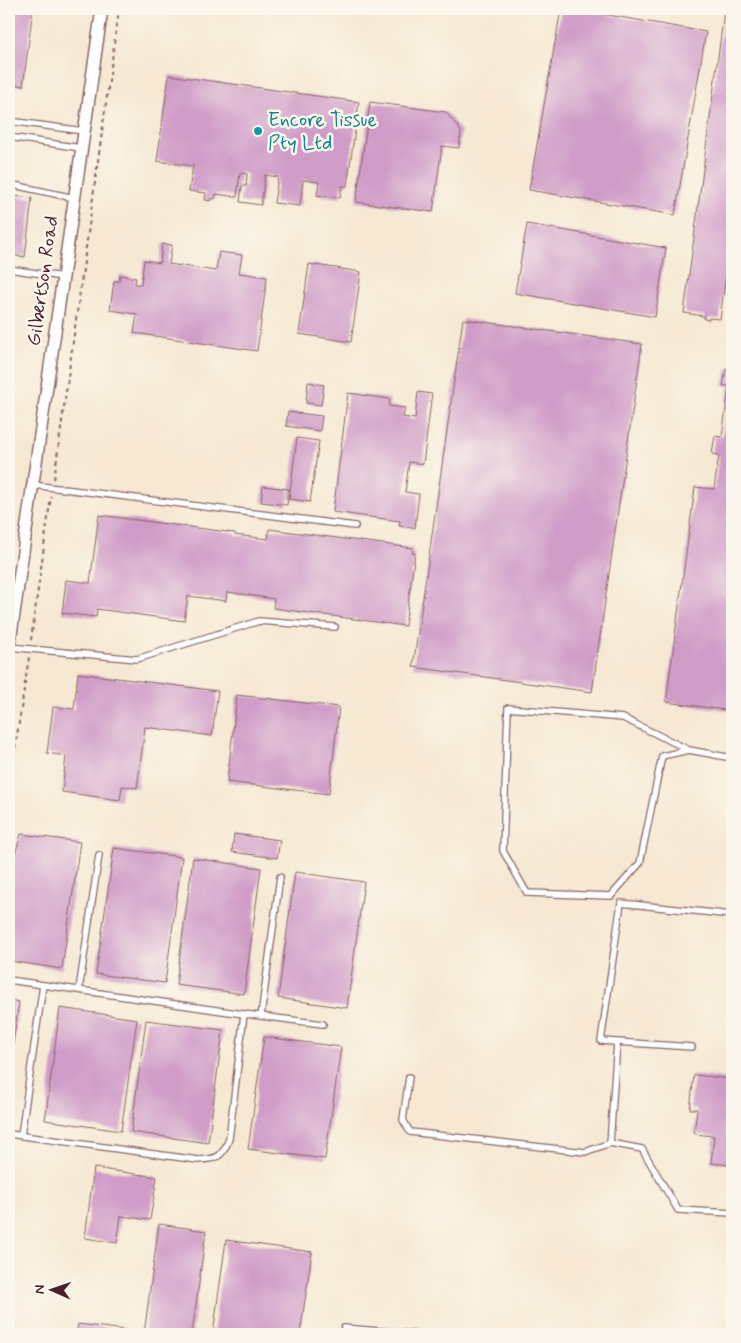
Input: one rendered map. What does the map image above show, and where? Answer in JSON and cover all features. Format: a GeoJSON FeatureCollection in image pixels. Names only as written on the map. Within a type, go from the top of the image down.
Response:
{"type":"FeatureCollection","features":[{"type":"Feature","properties":{"kind":"street","name":"Gilbertson Road"},"geometry":{"type":"LineString","coordinates":[[9,647],[102,9]]}},
{"type":"Feature","properties":{"kind":"lane"},"geometry":{"type":"LineString","coordinates":[[9,121],[84,131]]}},
{"type":"Feature","properties":{"kind":"lane"},"geometry":{"type":"LineString","coordinates":[[9,137],[81,148]]}},
{"type":"Feature","properties":{"kind":"lane"},"geometry":{"type":"LineString","coordinates":[[9,184],[74,198]]}},
{"type":"Feature","properties":{"kind":"lane"},"geometry":{"type":"LineString","coordinates":[[9,269],[63,277]]}},
{"type":"Feature","properties":{"kind":"lane"},"geometry":{"type":"LineString","coordinates":[[33,485],[355,526]]}},
{"type":"Feature","properties":{"kind":"lane"},"geometry":{"type":"LineString","coordinates":[[9,647],[137,659],[260,621],[335,628]]}},
{"type":"Feature","properties":{"kind":"lane"},"geometry":{"type":"LineString","coordinates":[[688,750],[662,756],[640,863],[611,896],[527,894],[503,851],[508,708],[623,718],[688,750],[732,758]]}},
{"type":"Feature","properties":{"kind":"lane"},"geometry":{"type":"LineString","coordinates":[[79,990],[99,855]]}},
{"type":"Feature","properties":{"kind":"lane"},"geometry":{"type":"LineString","coordinates":[[261,1016],[280,877]]}},
{"type":"Feature","properties":{"kind":"lane"},"geometry":{"type":"LineString","coordinates":[[692,1047],[601,1041],[621,903],[732,915]]}},
{"type":"Feature","properties":{"kind":"lane"},"geometry":{"type":"LineString","coordinates":[[9,980],[323,1024]]}},
{"type":"Feature","properties":{"kind":"lane"},"geometry":{"type":"LineString","coordinates":[[21,1136],[43,985]]}},
{"type":"Feature","properties":{"kind":"lane"},"geometry":{"type":"LineString","coordinates":[[9,1134],[198,1160],[215,1159],[224,1152],[229,1139],[244,1014]]}},
{"type":"Feature","properties":{"kind":"lane"},"geometry":{"type":"LineString","coordinates":[[610,1143],[617,1042]]}},
{"type":"Feature","properties":{"kind":"lane"},"geometry":{"type":"LineString","coordinates":[[409,1077],[403,1120],[410,1132],[585,1152],[610,1143],[642,1149],[678,1210],[732,1213]]}},
{"type":"Feature","properties":{"kind":"lane"},"geometry":{"type":"LineString","coordinates":[[343,1334],[344,1328],[413,1334]]}},
{"type":"Feature","properties":{"kind":"path"},"geometry":{"type":"LineString","coordinates":[[9,788],[119,9]]}},
{"type":"Feature","properties":{"kind":"building"},"geometry":{"type":"Polygon","coordinates":[[[9,9],[33,9],[23,86],[9,84],[9,9]]]}},
{"type":"Feature","properties":{"kind":"building"},"geometry":{"type":"Polygon","coordinates":[[[561,9],[574,9],[706,32],[675,215],[529,190],[561,9]]]}},
{"type":"Feature","properties":{"kind":"building"},"geometry":{"type":"Polygon","coordinates":[[[711,9],[732,9],[732,261],[728,260],[720,319],[709,318],[709,320],[704,319],[704,316],[684,313],[724,12],[711,9]]]}},
{"type":"Feature","properties":{"kind":"building","name":"Encore Tissue Pty Ltd"},"geometry":{"type":"Polygon","coordinates":[[[169,75],[359,102],[347,186],[342,186],[340,198],[317,195],[319,182],[303,180],[300,206],[274,203],[278,177],[265,175],[261,205],[240,202],[242,186],[246,186],[247,174],[240,173],[237,197],[216,194],[215,199],[211,198],[210,201],[205,200],[206,193],[189,191],[193,166],[157,161],[169,75]]]}},
{"type":"Feature","properties":{"kind":"building"},"geometry":{"type":"Polygon","coordinates":[[[370,102],[446,112],[461,131],[459,148],[442,146],[433,212],[356,202],[370,102]]]}},
{"type":"Feature","properties":{"kind":"building"},"geometry":{"type":"Polygon","coordinates":[[[9,193],[14,194],[13,196],[32,198],[25,257],[9,255],[9,193]]]}},
{"type":"Feature","properties":{"kind":"building"},"geometry":{"type":"Polygon","coordinates":[[[527,224],[666,248],[655,317],[515,293],[527,224]]]}},
{"type":"Feature","properties":{"kind":"building"},"geometry":{"type":"Polygon","coordinates":[[[162,244],[172,245],[169,264],[216,271],[219,252],[242,255],[239,273],[267,277],[257,351],[134,333],[137,314],[110,310],[114,281],[119,281],[120,275],[136,278],[135,284],[141,284],[144,260],[160,263],[162,244]]]}},
{"type":"Feature","properties":{"kind":"building"},"geometry":{"type":"Polygon","coordinates":[[[309,264],[361,272],[351,342],[299,334],[309,264]]]}},
{"type":"Feature","properties":{"kind":"building"},"geometry":{"type":"Polygon","coordinates":[[[463,319],[642,344],[592,692],[413,667],[463,319]]]}},
{"type":"Feature","properties":{"kind":"building"},"geometry":{"type":"Polygon","coordinates":[[[731,364],[732,711],[666,702],[695,487],[714,489],[719,455],[712,454],[715,436],[722,437],[729,386],[723,386],[726,369],[730,369],[731,364]]]}},
{"type":"Feature","properties":{"kind":"building"},"geometry":{"type":"Polygon","coordinates":[[[308,382],[324,385],[321,405],[306,403],[308,382]]]}},
{"type":"Feature","properties":{"kind":"building"},"geometry":{"type":"Polygon","coordinates":[[[418,392],[432,394],[423,464],[409,462],[405,492],[419,494],[415,528],[399,526],[400,521],[333,512],[348,393],[390,399],[389,406],[405,408],[403,417],[415,419],[418,392]]]}},
{"type":"Feature","properties":{"kind":"building"},"geometry":{"type":"Polygon","coordinates":[[[288,412],[322,416],[320,431],[286,426],[288,412]]]}},
{"type":"Feature","properties":{"kind":"building"},"geometry":{"type":"Polygon","coordinates":[[[297,438],[319,441],[310,502],[289,499],[297,438]]]}},
{"type":"Feature","properties":{"kind":"building"},"geometry":{"type":"Polygon","coordinates":[[[263,486],[289,489],[287,505],[261,502],[263,486]]]}},
{"type":"Feature","properties":{"kind":"building"},"geometry":{"type":"Polygon","coordinates":[[[99,515],[268,539],[269,529],[413,548],[412,553],[415,553],[405,626],[273,608],[274,599],[227,592],[226,601],[188,596],[184,621],[97,609],[96,617],[62,613],[66,580],[90,583],[99,515]]]}},
{"type":"Feature","properties":{"kind":"building"},"geometry":{"type":"Polygon","coordinates":[[[78,673],[218,691],[212,736],[145,727],[137,788],[122,786],[120,800],[62,792],[66,756],[47,753],[53,707],[74,709],[78,673]]]}},
{"type":"Feature","properties":{"kind":"building"},"geometry":{"type":"Polygon","coordinates":[[[237,695],[339,707],[329,794],[227,782],[237,695]]]}},
{"type":"Feature","properties":{"kind":"building"},"geometry":{"type":"Polygon","coordinates":[[[21,834],[80,842],[62,969],[9,961],[9,875],[21,834]]]}},
{"type":"Feature","properties":{"kind":"building"},"geometry":{"type":"Polygon","coordinates":[[[234,834],[280,840],[277,858],[232,852],[234,834]]]}},
{"type":"Feature","properties":{"kind":"building"},"geometry":{"type":"Polygon","coordinates":[[[114,848],[182,857],[165,983],[96,974],[114,848]]]}},
{"type":"Feature","properties":{"kind":"building"},"geometry":{"type":"Polygon","coordinates":[[[193,858],[261,868],[244,994],[176,985],[193,858]]]}},
{"type":"Feature","properties":{"kind":"building"},"geometry":{"type":"Polygon","coordinates":[[[295,872],[364,882],[347,1008],[278,998],[295,872]]]}},
{"type":"Feature","properties":{"kind":"building"},"geometry":{"type":"Polygon","coordinates":[[[9,1000],[19,1002],[10,1066],[9,1066],[9,1000]]]}},
{"type":"Feature","properties":{"kind":"building"},"geometry":{"type":"Polygon","coordinates":[[[60,1008],[137,1019],[121,1131],[45,1120],[60,1008]]]}},
{"type":"Feature","properties":{"kind":"building"},"geometry":{"type":"Polygon","coordinates":[[[146,1020],[223,1030],[208,1143],[131,1132],[146,1020]]]}},
{"type":"Feature","properties":{"kind":"building"},"geometry":{"type":"Polygon","coordinates":[[[264,1037],[341,1047],[325,1159],[248,1149],[264,1037]]]}},
{"type":"Feature","properties":{"kind":"building"},"geometry":{"type":"Polygon","coordinates":[[[694,1075],[732,1079],[732,1165],[711,1163],[714,1136],[694,1134],[697,1109],[690,1109],[694,1075]]]}},
{"type":"Feature","properties":{"kind":"building"},"geometry":{"type":"Polygon","coordinates":[[[94,1168],[157,1177],[150,1220],[121,1216],[117,1243],[85,1238],[94,1168]]]}},
{"type":"Feature","properties":{"kind":"building"},"geometry":{"type":"Polygon","coordinates":[[[159,1224],[206,1231],[192,1334],[144,1334],[159,1224]]]}},
{"type":"Feature","properties":{"kind":"building"},"geometry":{"type":"Polygon","coordinates":[[[226,1240],[312,1252],[300,1334],[213,1334],[226,1240]]]}},
{"type":"Feature","properties":{"kind":"building"},"geometry":{"type":"Polygon","coordinates":[[[78,1324],[126,1330],[126,1334],[76,1334],[78,1324]]]}},
{"type":"Feature","properties":{"kind":"place","name":"Encore Tissue Pty Ltd"},"geometry":{"type":"Point","coordinates":[258,131]}}]}
